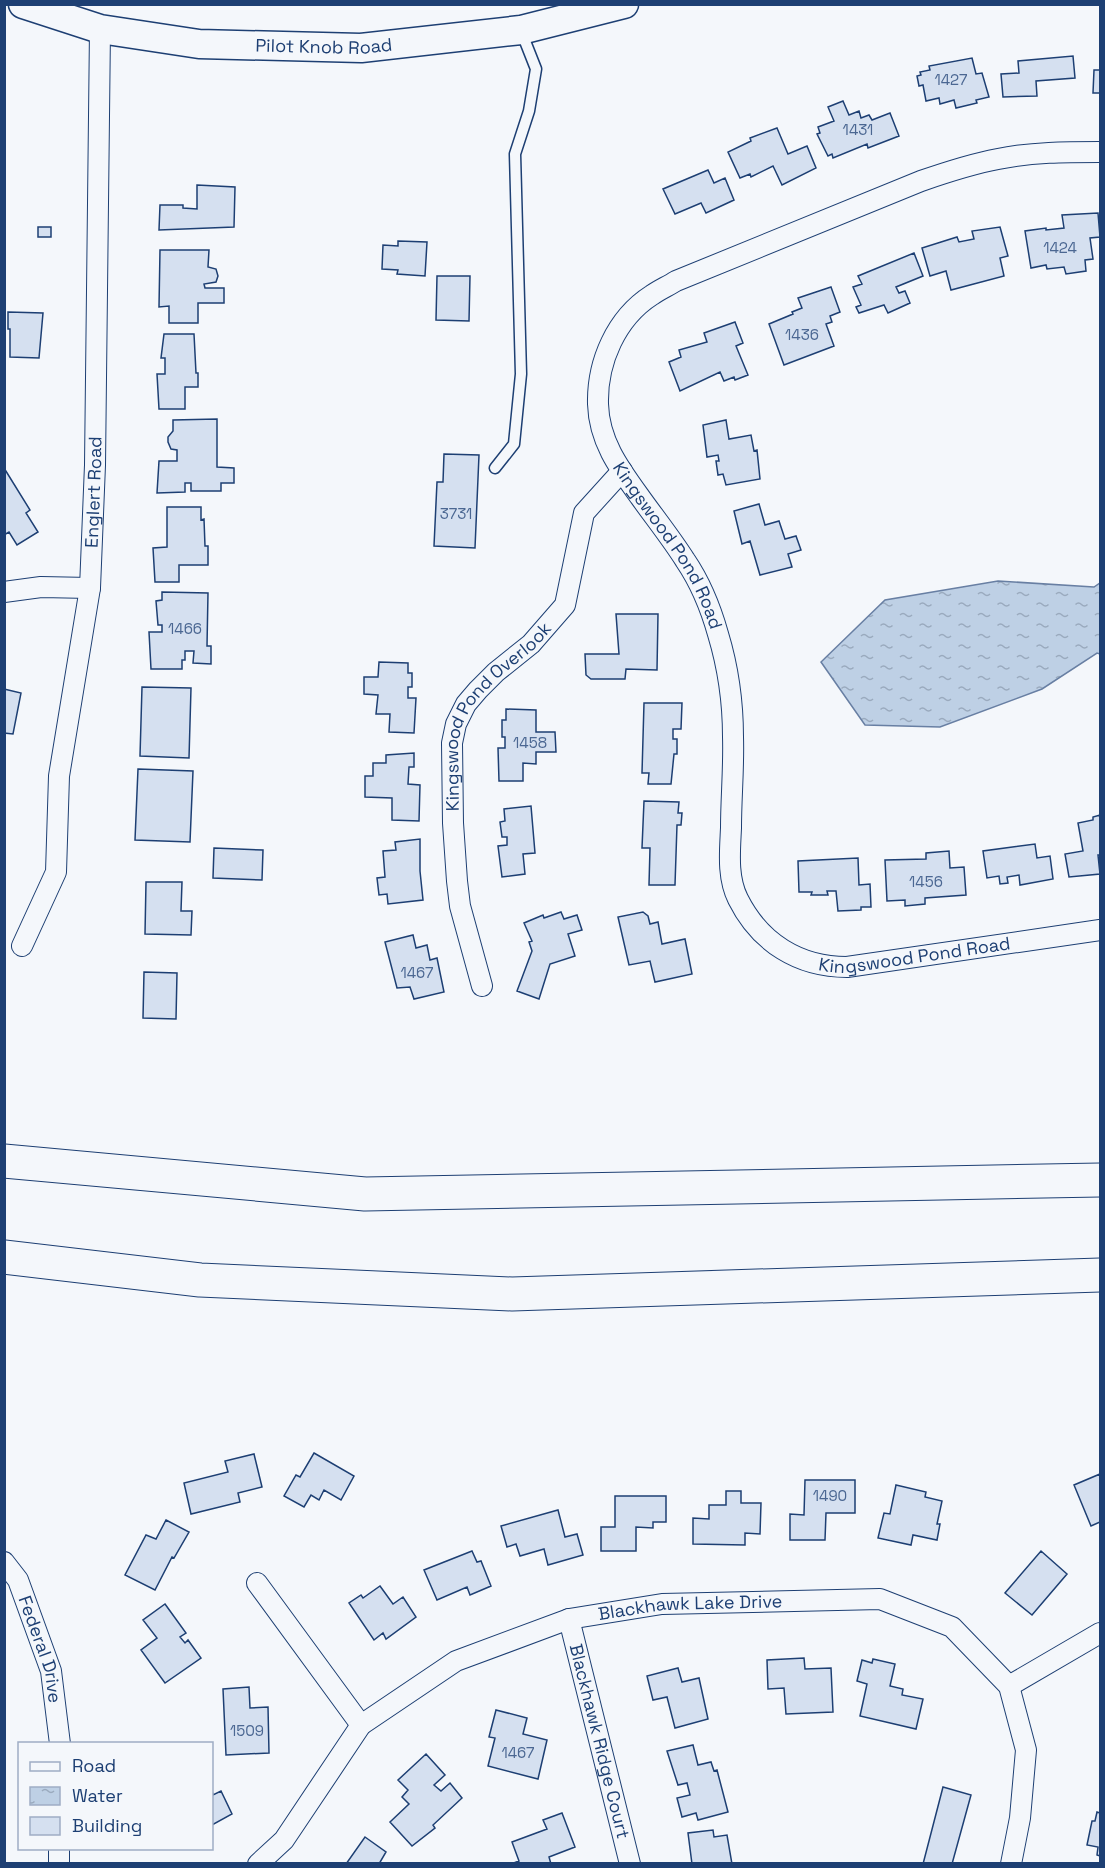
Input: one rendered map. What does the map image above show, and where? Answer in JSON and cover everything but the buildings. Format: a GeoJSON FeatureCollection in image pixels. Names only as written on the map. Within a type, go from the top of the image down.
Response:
{"type":"FeatureCollection","features":[{"type":"Feature","properties":{"kind":"highway"},"geometry":{"type":"LineString","coordinates":[[4,1161],[365,1194],[1101,1180]]}},
{"type":"Feature","properties":{"kind":"highway"},"geometry":{"type":"LineString","coordinates":[[4,1257],[200,1280],[512,1294],[1101,1275]]}},
{"type":"Feature","properties":{"kind":"main road","name":"Pilot Knob Road"},"geometry":{"type":"LineString","coordinates":[[23,4],[100,30],[199,44],[361,48],[521,30],[624,4]]}},
{"type":"Feature","properties":{"kind":"street","name":"Englert Road"},"geometry":{"type":"LineString","coordinates":[[22,946],[56,872],[59,776],[90,588],[95,465],[100,30]]}},
{"type":"Feature","properties":{"kind":"street","name":"Kingswood Pond Road"},"geometry":{"type":"LineString","coordinates":[[1101,152],[1039,153],[959,168],[921,181],[676,281],[651,295],[621,325],[607,350],[600,377],[598,405],[599,419],[607,446],[686,561],[699,585],[718,634],[729,685],[733,738],[729,866],[739,901],[768,940],[787,953],[810,963],[847,967],[1101,930]]}},
{"type":"Feature","properties":{"kind":"street","name":"Kingswood Pond Overlook"},"geometry":{"type":"LineString","coordinates":[[482,986],[460,906],[457,881],[452,743],[456,724],[466,704],[478,690],[531,644],[565,604],[584,513],[622,471]]}},
{"type":"Feature","properties":{"kind":"street"},"geometry":{"type":"LineString","coordinates":[[4,592],[41,587],[90,588]]}},
{"type":"Feature","properties":{"kind":"street","name":"Federal Drive"},"geometry":{"type":"LineString","coordinates":[[4,1562],[18,1580],[51,1671],[60,1742]]}},
{"type":"Feature","properties":{"kind":"street"},"geometry":{"type":"LineString","coordinates":[[256,1583],[362,1725]]}},
{"type":"Feature","properties":{"kind":"street","name":"Blackhawk Lake Drive"},"geometry":{"type":"LineString","coordinates":[[258,1863],[284,1840],[362,1725],[456,1661],[569,1619],[662,1604],[880,1599],[952,1627],[1009,1686],[1026,1750],[1020,1818],[1011,1863]]}},
{"type":"Feature","properties":{"kind":"street","name":"Blackhawk Ridge Court"},"geometry":{"type":"LineString","coordinates":[[569,1619],[630,1863]]}},
{"type":"Feature","properties":{"kind":"street"},"geometry":{"type":"LineString","coordinates":[[1009,1686],[1101,1633]]}},
{"type":"Feature","properties":{"kind":"lane"},"geometry":{"type":"LineString","coordinates":[[495,468],[514,444],[521,374],[515,154],[529,111],[536,69],[521,30]]}},
{"type":"Feature","properties":{"kind":"water"},"geometry":{"type":"Polygon","coordinates":[[[998,581],[1094,587],[1100,583],[1100,654],[1097,653],[1042,689],[940,727],[865,725],[821,662],[885,600],[998,581]]]}}]}
